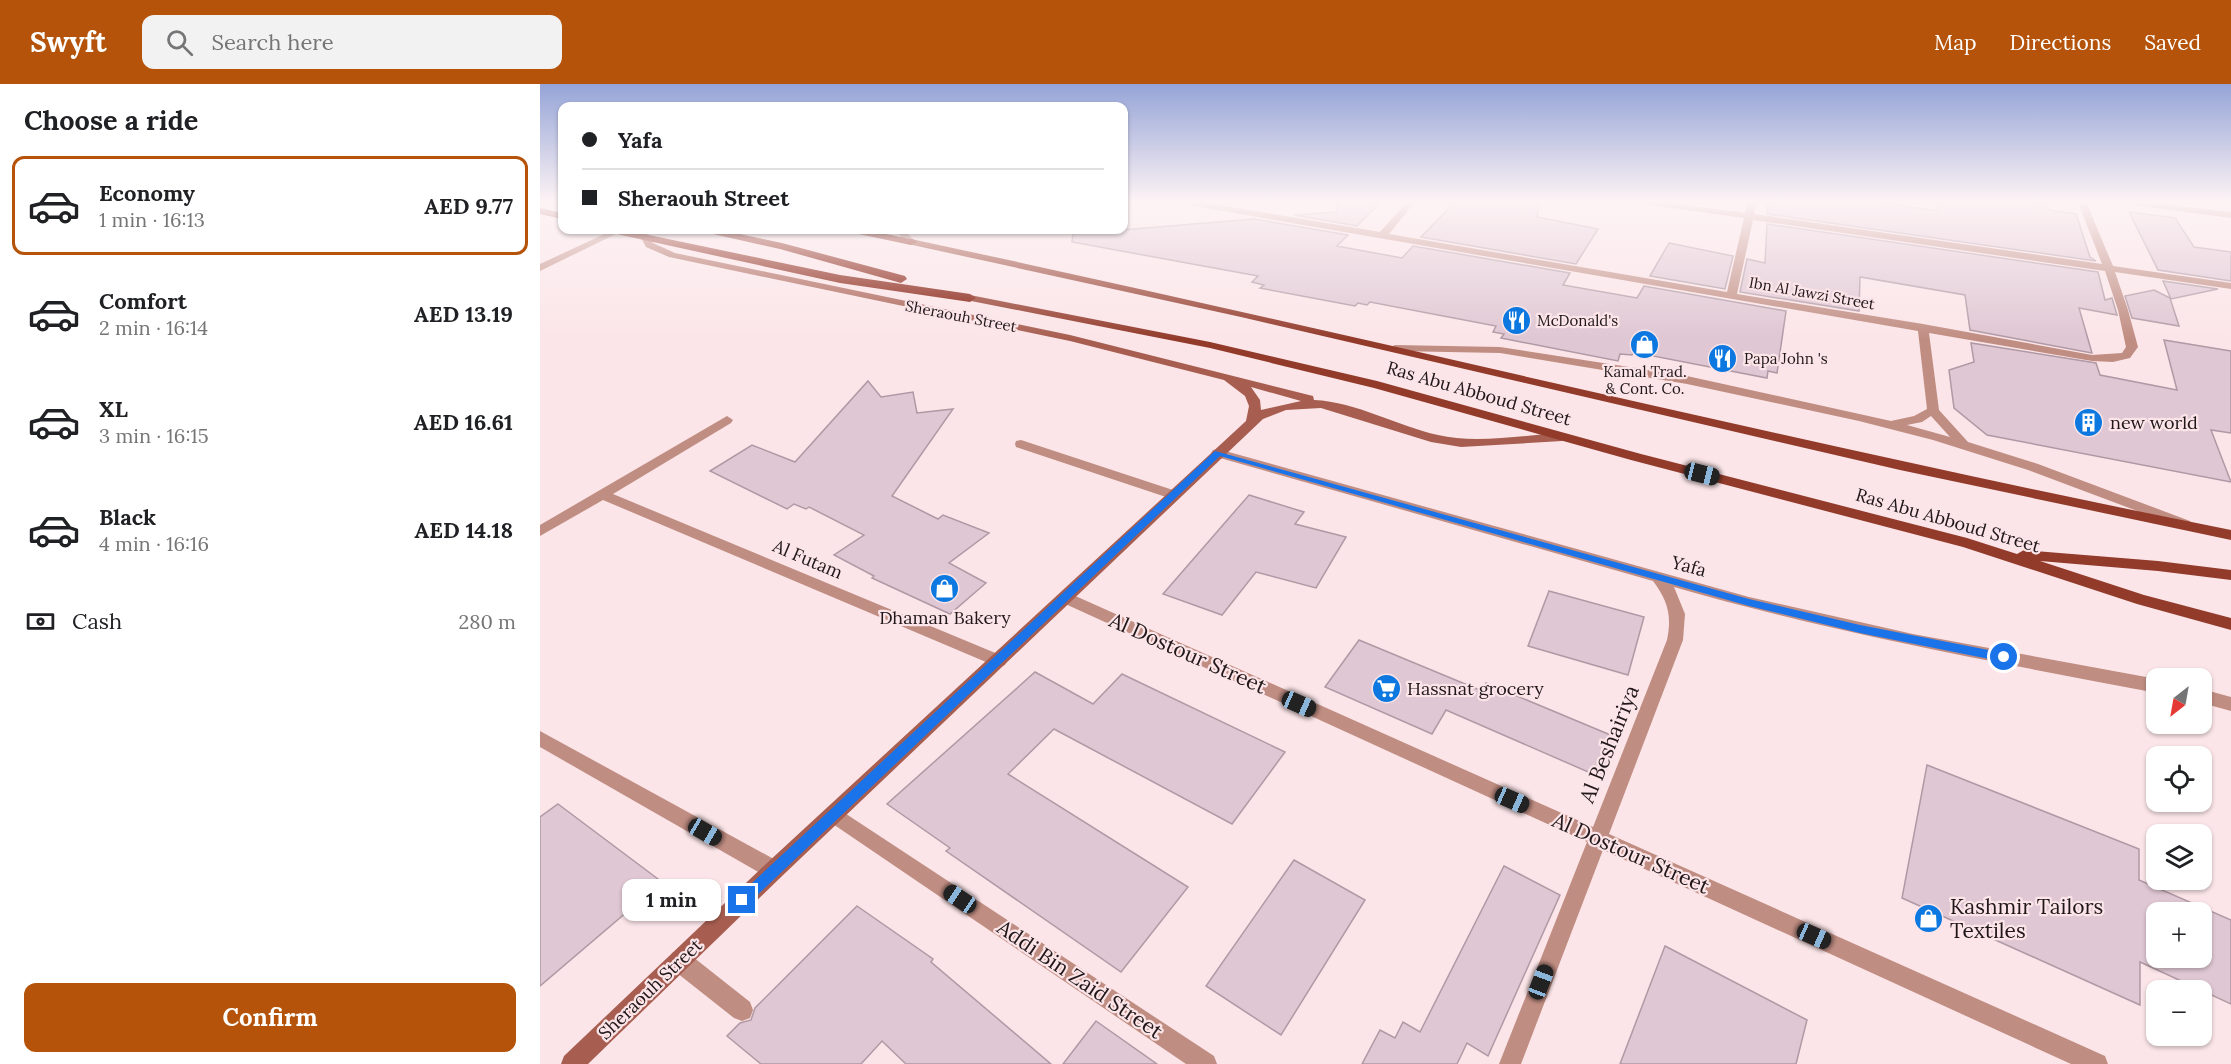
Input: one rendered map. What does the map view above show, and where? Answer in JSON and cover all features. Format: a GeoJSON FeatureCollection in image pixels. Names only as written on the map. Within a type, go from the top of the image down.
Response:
{"type":"FeatureCollection","features":[{"type":"Feature","properties":{"kind":"highway"},"geometry":{"type":"LineString","coordinates":[[698,248],[840,279],[970,298]]}},
{"type":"Feature","properties":{"kind":"highway","name":"Ras Abu Abboud Street"},"geometry":{"type":"LineString","coordinates":[[788,248],[970,298]]}},
{"type":"Feature","properties":{"kind":"main road","name":"Ras Abu Abboud Street"},"geometry":{"type":"LineString","coordinates":[[937,248],[1395,348],[2004,490],[2231,535]]}},
{"type":"Feature","properties":{"kind":"main road","name":"Ras Abu Abboud Street"},"geometry":{"type":"LineString","coordinates":[[970,298],[1210,345],[1377,385],[1562,437],[2000,553],[2142,600],[2231,624]]}},
{"type":"Feature","properties":{"kind":"main road"},"geometry":{"type":"LineString","coordinates":[[2000,553],[2158,566],[2231,575]]}},
{"type":"Feature","properties":{"kind":"street"},"geometry":{"type":"LineString","coordinates":[[540,268],[580,248]]}},
{"type":"Feature","properties":{"kind":"street","name":"Sheraouh Street"},"geometry":{"type":"LineString","coordinates":[[655,248],[672,255],[1071,338],[1228,377],[1243,386],[1252,398],[1256,409],[1252,420]]}},
{"type":"Feature","properties":{"kind":"street","name":"Ibn Al Jawzi Street"},"geometry":{"type":"LineString","coordinates":[[1457,248],[2092,358],[2126,356],[2132,347],[2126,314],[2100,248]]}},
{"type":"Feature","properties":{"kind":"street"},"geometry":{"type":"LineString","coordinates":[[1731,295],[1742,248]]}},
{"type":"Feature","properties":{"kind":"street"},"geometry":{"type":"LineString","coordinates":[[1965,248],[2231,286]]}},
{"type":"Feature","properties":{"kind":"street"},"geometry":{"type":"LineString","coordinates":[[1923,327],[1933,410],[1951,432],[1971,447]]}},
{"type":"Feature","properties":{"kind":"street","name":"Ras Abu Abboud Street"},"geometry":{"type":"LineString","coordinates":[[1395,348],[1500,350],[1687,380],[1892,425],[2033,467],[2199,529]]}},
{"type":"Feature","properties":{"kind":"street"},"geometry":{"type":"LineString","coordinates":[[1228,377],[1331,405]]}},
{"type":"Feature","properties":{"kind":"street","name":"Sheraouh Street"},"geometry":{"type":"LineString","coordinates":[[572,1064],[774,870],[1066,598],[1252,420],[1292,404],[1331,405],[1436,439],[1461,444],[1562,437]]}},
{"type":"Feature","properties":{"kind":"street"},"geometry":{"type":"LineString","coordinates":[[1892,425],[1917,418],[1933,410]]}},
{"type":"Feature","properties":{"kind":"street"},"geometry":{"type":"LineString","coordinates":[[540,531],[727,420]]}},
{"type":"Feature","properties":{"kind":"street"},"geometry":{"type":"LineString","coordinates":[[1021,444],[1174,495]]}},
{"type":"Feature","properties":{"kind":"street","name":"Yafa"},"geometry":{"type":"LineString","coordinates":[[1218,453],[1749,603],[1860,629],[2146,684]]}},
{"type":"Feature","properties":{"kind":"street","name":"Al Futam"},"geometry":{"type":"LineString","coordinates":[[602,494],[999,661]]}},
{"type":"Feature","properties":{"kind":"street","name":"Al Beshairiya"},"geometry":{"type":"LineString","coordinates":[[1509,1064],[1679,625],[1679,609],[1671,593],[1659,578]]}},
{"type":"Feature","properties":{"kind":"street","name":"Al Dostour Street"},"geometry":{"type":"LineString","coordinates":[[1066,598],[2097,1064]]}},
{"type":"Feature","properties":{"kind":"street"},"geometry":{"type":"LineString","coordinates":[[2212,699],[2231,704]]}},
{"type":"Feature","properties":{"kind":"street"},"geometry":{"type":"LineString","coordinates":[[540,738],[774,870]]}},
{"type":"Feature","properties":{"kind":"street","name":"Addi Bin Zaid Street"},"geometry":{"type":"LineString","coordinates":[[834,814],[1206,1064]]}},
{"type":"Feature","properties":{"kind":"street"},"geometry":{"type":"LineString","coordinates":[[680,961],[742,1010]]}},
{"type":"Feature","properties":{"kind":"building"},"geometry":{"type":"Polygon","coordinates":[[[1103,248],[1346,248],[1402,258],[1411,248],[1423,248],[1570,273],[1563,285],[1637,298],[1644,286],[1786,311],[1777,373],[1768,371],[1767,378],[1633,352],[1632,355],[1620,354],[1618,361],[1501,338],[1504,334],[1493,332],[1496,326],[1370,302],[1367,305],[1358,303],[1355,306],[1260,288],[1264,285],[1252,282],[1258,276],[1103,248]]]}},
{"type":"Feature","properties":{"kind":"building"},"geometry":{"type":"Polygon","coordinates":[[[1483,248],[1586,248],[1576,264],[1483,248]]]}},
{"type":"Feature","properties":{"kind":"building"},"geometry":{"type":"Polygon","coordinates":[[[1666,248],[1692,248],[1733,256],[1725,289],[1650,276],[1666,248]]]}},
{"type":"Feature","properties":{"kind":"building"},"geometry":{"type":"Polygon","coordinates":[[[1766,248],[1931,248],[2098,272],[2105,300],[2112,298],[2117,315],[2079,308],[2092,353],[1970,330],[1965,295],[1860,277],[1859,311],[1740,292],[1747,259],[1765,263],[1766,248]]]}},
{"type":"Feature","properties":{"kind":"building"},"geometry":{"type":"Polygon","coordinates":[[[2003,248],[2087,248],[2090,257],[2096,261],[2003,248]]]}},
{"type":"Feature","properties":{"kind":"building"},"geometry":{"type":"Polygon","coordinates":[[[2147,248],[2199,248],[2231,252],[2231,281],[2158,270],[2147,248]]]}},
{"type":"Feature","properties":{"kind":"building"},"geometry":{"type":"Polygon","coordinates":[[[2163,281],[2218,289],[2171,299],[2163,281]]]}},
{"type":"Feature","properties":{"kind":"building"},"geometry":{"type":"Polygon","coordinates":[[[2154,290],[2170,298],[2179,326],[2132,318],[2125,296],[2154,290]]]}},
{"type":"Feature","properties":{"kind":"building","name":"new world"},"geometry":{"type":"Polygon","coordinates":[[[2164,340],[2231,351],[2231,433],[2211,430],[2231,482],[1987,435],[1954,408],[1949,370],[1974,362],[1971,343],[2096,363],[2100,375],[2177,390],[2164,340]]]}},
{"type":"Feature","properties":{"kind":"building"},"geometry":{"type":"Polygon","coordinates":[[[868,381],[881,397],[913,392],[917,413],[953,409],[892,496],[938,519],[943,515],[989,533],[949,563],[986,583],[950,614],[872,578],[874,576],[834,555],[864,535],[809,507],[806,509],[794,504],[787,509],[710,471],[752,445],[795,462],[868,381]]]}},
{"type":"Feature","properties":{"kind":"building"},"geometry":{"type":"Polygon","coordinates":[[[1249,495],[1304,512],[1295,524],[1346,537],[1316,588],[1256,572],[1222,615],[1163,594],[1249,495]]]}},
{"type":"Feature","properties":{"kind":"building"},"geometry":{"type":"Polygon","coordinates":[[[1549,591],[1644,617],[1628,675],[1528,646],[1549,591]]]}},
{"type":"Feature","properties":{"kind":"building"},"geometry":{"type":"Polygon","coordinates":[[[1359,640],[1482,691],[1486,683],[1620,739],[1602,778],[1446,710],[1432,734],[1325,687],[1359,640]]]}},
{"type":"Feature","properties":{"kind":"building"},"geometry":{"type":"Polygon","coordinates":[[[1035,672],[1093,704],[1122,674],[1285,752],[1232,824],[1054,729],[1008,774],[1188,887],[1121,972],[946,851],[950,848],[887,804],[1035,672]]]}},
{"type":"Feature","properties":{"kind":"building"},"geometry":{"type":"Polygon","coordinates":[[[1927,765],[2139,849],[2139,880],[2146,883],[2146,890],[2162,890],[2190,902],[2146,902],[2146,965],[2140,962],[2140,1005],[1902,898],[1927,765]]]}},
{"type":"Feature","properties":{"kind":"building"},"geometry":{"type":"Polygon","coordinates":[[[558,804],[662,882],[540,986],[540,817],[558,804]]]}},
{"type":"Feature","properties":{"kind":"building"},"geometry":{"type":"Polygon","coordinates":[[[1294,860],[1365,900],[1281,1035],[1206,986],[1294,860]]]}},
{"type":"Feature","properties":{"kind":"building"},"geometry":{"type":"Polygon","coordinates":[[[1504,866],[1560,895],[1488,1056],[1467,1043],[1457,1064],[1362,1064],[1380,1030],[1395,1038],[1403,1022],[1420,1032],[1504,866]]]}},
{"type":"Feature","properties":{"kind":"building"},"geometry":{"type":"Polygon","coordinates":[[[857,906],[933,959],[931,962],[1051,1064],[906,1064],[882,1041],[861,1064],[761,1064],[727,1036],[740,1023],[751,1020],[755,1008],[857,906]]]}},
{"type":"Feature","properties":{"kind":"building"},"geometry":{"type":"Polygon","coordinates":[[[2212,912],[2231,920],[2231,1004],[2212,995],[2212,980],[2179,980],[2153,968],[2212,968],[2212,912]]]}},
{"type":"Feature","properties":{"kind":"building"},"geometry":{"type":"Polygon","coordinates":[[[1665,946],[1807,1020],[1796,1064],[1620,1064],[1665,946]]]}},
{"type":"Feature","properties":{"kind":"building"},"geometry":{"type":"Polygon","coordinates":[[[1096,1021],[1157,1064],[1063,1064],[1096,1021]]]}},
{"type":"Feature","properties":{"kind":"place","name":"McDonald's"},"geometry":{"type":"Point","coordinates":[1516,320]}},
{"type":"Feature","properties":{"kind":"place","name":"Kamal Trad. & Cont. Co."},"geometry":{"type":"Point","coordinates":[1645,344]}},
{"type":"Feature","properties":{"kind":"place","name":"Papa John 's"},"geometry":{"type":"Point","coordinates":[1723,358]}},
{"type":"Feature","properties":{"kind":"place","name":"new world"},"geometry":{"type":"Point","coordinates":[2089,422]}},
{"type":"Feature","properties":{"kind":"place","name":"Dhaman Bakery"},"geometry":{"type":"Point","coordinates":[945,588]}},
{"type":"Feature","properties":{"kind":"place","name":"Hassnat grocery"},"geometry":{"type":"Point","coordinates":[1386,688]}},
{"type":"Feature","properties":{"kind":"place","name":"Kashmir Tailors Textiles"},"geometry":{"type":"Point","coordinates":[1929,918]}},
{"type":"Feature","properties":{"kind":"route"},"geometry":{"type":"LineString","coordinates":[[742,900],[1218,453],[1749,603],[1860,629],[2004,657]]}}]}
